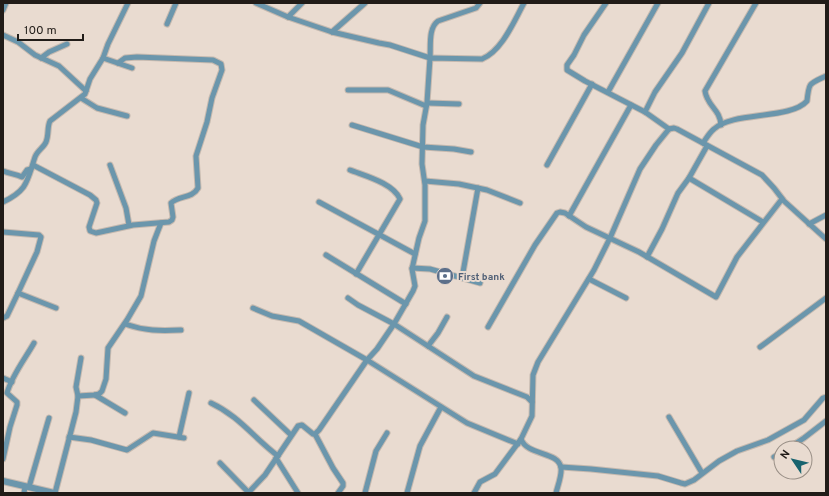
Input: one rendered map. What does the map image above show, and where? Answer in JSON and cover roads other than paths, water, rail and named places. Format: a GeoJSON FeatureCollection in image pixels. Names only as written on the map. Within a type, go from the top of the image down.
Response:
{"type":"FeatureCollection","features":[{"type":"Feature","properties":{"kind":"street"},"geometry":{"type":"LineString","coordinates":[[3,10],[6,3]]}},
{"type":"Feature","properties":{"kind":"street"},"geometry":{"type":"LineString","coordinates":[[3,202],[17,195],[26,184],[35,156],[46,141],[50,121],[81,98],[86,91],[90,79],[103,58],[108,44],[128,3]]}},
{"type":"Feature","properties":{"kind":"street"},"geometry":{"type":"LineString","coordinates":[[167,24],[176,3]]}},
{"type":"Feature","properties":{"kind":"street"},"geometry":{"type":"LineString","coordinates":[[256,3],[288,17],[332,32],[390,45],[430,58],[482,59],[488,57],[498,47],[524,3]]}},
{"type":"Feature","properties":{"kind":"street"},"geometry":{"type":"LineString","coordinates":[[288,17],[302,3]]}},
{"type":"Feature","properties":{"kind":"street"},"geometry":{"type":"LineString","coordinates":[[332,32],[365,3]]}},
{"type":"Feature","properties":{"kind":"street"},"geometry":{"type":"LineString","coordinates":[[315,434],[394,324],[415,286],[412,268],[425,221],[425,181],[422,164],[423,125],[430,58],[431,32],[434,24],[438,21],[476,8],[480,3]]}},
{"type":"Feature","properties":{"kind":"street"},"geometry":{"type":"LineString","coordinates":[[606,3],[584,35],[575,54],[566,67],[567,70],[570,73],[645,112],[669,129],[678,129],[762,175],[782,199],[826,239]]}},
{"type":"Feature","properties":{"kind":"street"},"geometry":{"type":"LineString","coordinates":[[608,92],[658,3]]}},
{"type":"Feature","properties":{"kind":"street"},"geometry":{"type":"LineString","coordinates":[[645,112],[655,92],[682,53],[709,3]]}},
{"type":"Feature","properties":{"kind":"street"},"geometry":{"type":"LineString","coordinates":[[721,125],[721,117],[707,98],[705,91],[756,3]]}},
{"type":"Feature","properties":{"kind":"street"},"geometry":{"type":"LineString","coordinates":[[5,38],[18,42],[35,55],[59,66],[86,91]]}},
{"type":"Feature","properties":{"kind":"street"},"geometry":{"type":"LineString","coordinates":[[41,58],[49,52],[67,44]]}},
{"type":"Feature","properties":{"kind":"street"},"geometry":{"type":"LineString","coordinates":[[32,167],[90,195],[96,200],[97,203],[89,228],[92,233],[96,234],[129,226],[169,222],[172,220],[171,203],[174,200],[192,195],[198,188],[196,156],[208,122],[212,98],[222,70],[221,64],[218,62],[174,58],[130,57],[118,63]]}},
{"type":"Feature","properties":{"kind":"street"},"geometry":{"type":"LineString","coordinates":[[103,58],[132,68]]}},
{"type":"Feature","properties":{"kind":"street"},"geometry":{"type":"LineString","coordinates":[[647,257],[662,229],[678,193],[690,178],[714,128],[728,122],[795,108],[807,101],[809,87],[814,82],[826,76]]}},
{"type":"Feature","properties":{"kind":"street"},"geometry":{"type":"LineString","coordinates":[[547,165],[592,84]]}},
{"type":"Feature","properties":{"kind":"street"},"geometry":{"type":"LineString","coordinates":[[348,90],[381,89],[392,91],[426,104],[460,104]]}},
{"type":"Feature","properties":{"kind":"street"},"geometry":{"type":"LineString","coordinates":[[81,98],[97,108],[127,116]]}},
{"type":"Feature","properties":{"kind":"street"},"geometry":{"type":"LineString","coordinates":[[569,216],[631,105]]}},
{"type":"Feature","properties":{"kind":"street"},"geometry":{"type":"LineString","coordinates":[[352,125],[423,147],[454,149],[471,152]]}},
{"type":"Feature","properties":{"kind":"street"},"geometry":{"type":"LineString","coordinates":[[474,493],[480,482],[495,474],[521,439],[532,416],[533,375],[538,362],[589,279],[610,238],[640,169],[669,129]]}},
{"type":"Feature","properties":{"kind":"street"},"geometry":{"type":"LineString","coordinates":[[110,165],[126,208],[129,226]]}},
{"type":"Feature","properties":{"kind":"street"},"geometry":{"type":"LineString","coordinates":[[3,171],[11,175],[16,174],[22,177],[27,170],[32,167]]}},
{"type":"Feature","properties":{"kind":"street"},"geometry":{"type":"LineString","coordinates":[[350,170],[383,183],[399,196],[400,199],[356,274]]}},
{"type":"Feature","properties":{"kind":"street"},"geometry":{"type":"LineString","coordinates":[[690,178],[763,222]]}},
{"type":"Feature","properties":{"kind":"street"},"geometry":{"type":"LineString","coordinates":[[425,181],[459,184],[487,190],[520,203]]}},
{"type":"Feature","properties":{"kind":"street"},"geometry":{"type":"LineString","coordinates":[[462,278],[478,188]]}},
{"type":"Feature","properties":{"kind":"street"},"geometry":{"type":"LineString","coordinates":[[488,327],[557,213],[560,212],[569,216],[586,227],[647,257],[716,297],[737,257],[782,199]]}},
{"type":"Feature","properties":{"kind":"street"},"geometry":{"type":"LineString","coordinates":[[319,202],[415,254]]}},
{"type":"Feature","properties":{"kind":"street"},"geometry":{"type":"LineString","coordinates":[[809,224],[826,215]]}},
{"type":"Feature","properties":{"kind":"street"},"geometry":{"type":"LineString","coordinates":[[78,396],[99,394],[102,390],[106,379],[108,348],[141,296],[154,241],[161,223]]}},
{"type":"Feature","properties":{"kind":"street"},"geometry":{"type":"LineString","coordinates":[[3,232],[32,234],[39,235],[41,237],[40,244],[30,268],[7,316],[3,318]]}},
{"type":"Feature","properties":{"kind":"street"},"geometry":{"type":"LineString","coordinates":[[326,255],[406,304]]}},
{"type":"Feature","properties":{"kind":"street"},"geometry":{"type":"LineString","coordinates":[[412,268],[430,269],[480,283]]}},
{"type":"Feature","properties":{"kind":"street"},"geometry":{"type":"LineString","coordinates":[[589,279],[626,298]]}},
{"type":"Feature","properties":{"kind":"street"},"geometry":{"type":"LineString","coordinates":[[18,293],[56,308]]}},
{"type":"Feature","properties":{"kind":"street"},"geometry":{"type":"LineString","coordinates":[[348,298],[394,324],[474,376],[527,397],[532,402]]}},
{"type":"Feature","properties":{"kind":"street"},"geometry":{"type":"LineString","coordinates":[[760,347],[826,298]]}},
{"type":"Feature","properties":{"kind":"street"},"geometry":{"type":"LineString","coordinates":[[253,308],[275,316],[299,322],[367,360],[472,426],[518,444]]}},
{"type":"Feature","properties":{"kind":"street"},"geometry":{"type":"LineString","coordinates":[[428,346],[438,333],[447,317]]}},
{"type":"Feature","properties":{"kind":"street"},"geometry":{"type":"LineString","coordinates":[[124,324],[139,329],[156,331],[181,330]]}},
{"type":"Feature","properties":{"kind":"street"},"geometry":{"type":"LineString","coordinates":[[3,459],[10,427],[18,405],[8,393],[12,382],[34,343]]}},
{"type":"Feature","properties":{"kind":"street"},"geometry":{"type":"LineString","coordinates":[[3,481],[26,489],[55,493],[76,412],[78,396],[76,387],[81,358]]}},
{"type":"Feature","properties":{"kind":"street"},"geometry":{"type":"LineString","coordinates":[[3,378],[12,382]]}},
{"type":"Feature","properties":{"kind":"street"},"geometry":{"type":"LineString","coordinates":[[69,437],[92,440],[127,450],[153,433],[181,437],[189,393]]}},
{"type":"Feature","properties":{"kind":"street"},"geometry":{"type":"LineString","coordinates":[[95,395],[125,413]]}},
{"type":"Feature","properties":{"kind":"street"},"geometry":{"type":"LineString","coordinates":[[561,468],[591,469],[658,476],[685,484],[694,480],[719,460],[737,451],[768,440],[804,420],[823,398],[826,398]]}},
{"type":"Feature","properties":{"kind":"street"},"geometry":{"type":"LineString","coordinates":[[254,400],[291,435]]}},
{"type":"Feature","properties":{"kind":"street"},"geometry":{"type":"LineString","coordinates":[[211,403],[222,408],[238,420],[277,457],[298,493]]}},
{"type":"Feature","properties":{"kind":"street"},"geometry":{"type":"LineString","coordinates":[[407,493],[420,446],[441,407]]}},
{"type":"Feature","properties":{"kind":"street"},"geometry":{"type":"LineString","coordinates":[[669,417],[702,473]]}},
{"type":"Feature","properties":{"kind":"street"},"geometry":{"type":"LineString","coordinates":[[26,489],[49,418]]}},
{"type":"Feature","properties":{"kind":"street"},"geometry":{"type":"LineString","coordinates":[[801,440],[826,421]]}},
{"type":"Feature","properties":{"kind":"street"},"geometry":{"type":"LineString","coordinates":[[220,463],[248,493],[265,475],[298,426],[302,425],[315,434],[333,468],[343,483],[343,486],[338,493]]}},
{"type":"Feature","properties":{"kind":"street"},"geometry":{"type":"LineString","coordinates":[[365,493],[376,451],[387,433]]}},
{"type":"Feature","properties":{"kind":"street"},"geometry":{"type":"LineString","coordinates":[[521,439],[527,447],[538,453],[549,455],[556,459],[559,463],[561,468],[556,493]]}},
{"type":"Feature","properties":{"kind":"place","name":"First bank"},"geometry":{"type":"Point","coordinates":[445,276]}}]}
